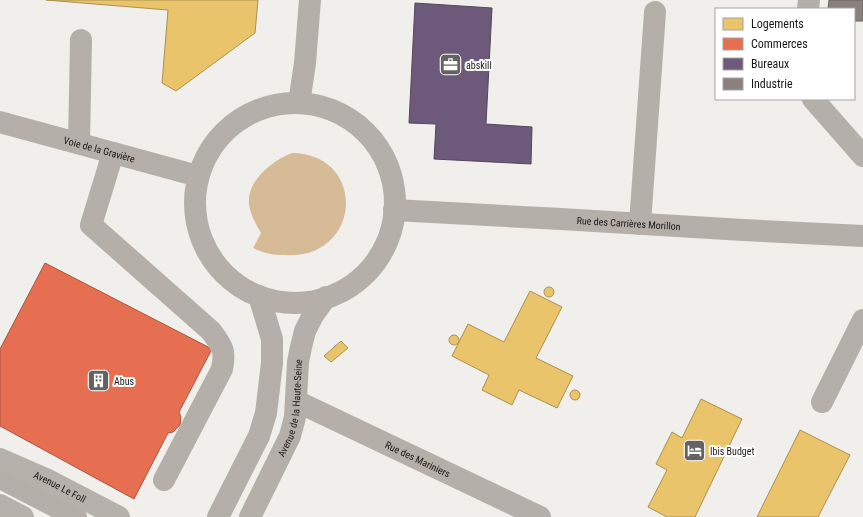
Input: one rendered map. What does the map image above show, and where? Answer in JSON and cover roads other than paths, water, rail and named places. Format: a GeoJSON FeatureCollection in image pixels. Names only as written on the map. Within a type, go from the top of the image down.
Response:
{"type":"FeatureCollection","features":[{"type":"Feature","properties":{"kind":"main road","name":"Avenue Le Foll"},"geometry":{"type":"LineString","coordinates":[[0,459],[46,479],[118,517]]}},
{"type":"Feature","properties":{"kind":"main road"},"geometry":{"type":"LineString","coordinates":[[0,505],[23,517]]}},
{"type":"Feature","properties":{"kind":"street"},"geometry":{"type":"LineString","coordinates":[[299,103],[305,62],[310,0]]}},
{"type":"Feature","properties":{"kind":"street"},"geometry":{"type":"LineString","coordinates":[[640,224],[655,12]]}},
{"type":"Feature","properties":{"kind":"street"},"geometry":{"type":"LineString","coordinates":[[79,144],[81,40]]}},
{"type":"Feature","properties":{"kind":"street"},"geometry":{"type":"LineString","coordinates":[[814,100],[863,156]]}},
{"type":"Feature","properties":{"kind":"street","name":"Avenue de la Haute-Seine"},"geometry":{"type":"LineString","coordinates":[[287,103],[299,103],[334,111],[350,120],[364,131],[376,145],[385,160],[394,195],[394,210],[392,227],[381,254],[352,285],[326,298],[310,301],[276,301],[260,296],[240,285],[222,271],[213,260],[205,247],[199,232],[196,218],[195,203],[198,176],[209,152],[223,133],[232,125],[253,112],[264,108],[287,103]]}},
{"type":"Feature","properties":{"kind":"street","name":"Voie de la Gravière"},"geometry":{"type":"LineString","coordinates":[[0,122],[198,176]]}},
{"type":"Feature","properties":{"kind":"street"},"geometry":{"type":"LineString","coordinates":[[113,153],[91,225],[211,331],[222,347],[224,359],[222,369],[164,480]]}},
{"type":"Feature","properties":{"kind":"street","name":"Rue des Carrières Morillon"},"geometry":{"type":"LineString","coordinates":[[394,210],[863,236]]}},
{"type":"Feature","properties":{"kind":"street","name":"Avenue de la Haute-Seine"},"geometry":{"type":"LineString","coordinates":[[218,517],[258,436],[266,413],[272,363],[272,339],[260,296]]}},
{"type":"Feature","properties":{"kind":"street","name":"Avenue de la Haute-Seine"},"geometry":{"type":"LineString","coordinates":[[250,517],[290,436],[295,417],[298,362],[305,331],[313,315],[326,298]]}},
{"type":"Feature","properties":{"kind":"street"},"geometry":{"type":"LineString","coordinates":[[822,402],[863,320]]}},
{"type":"Feature","properties":{"kind":"street","name":"Rue des Mariniers"},"geometry":{"type":"LineString","coordinates":[[296,401],[534,516]]}},
{"type":"Feature","properties":{"kind":"street","name":"Avenue Le Foll"},"geometry":{"type":"LineString","coordinates":[[0,478],[76,517]]}},
{"type":"Feature","properties":{"kind":"place","name":"abskill"},"geometry":{"type":"Point","coordinates":[450,65]}},
{"type":"Feature","properties":{"kind":"place","name":"Abus"},"geometry":{"type":"Point","coordinates":[98,381]}},
{"type":"Feature","properties":{"kind":"place","name":"Ibis Budget"},"geometry":{"type":"Point","coordinates":[695,451]}}]}
